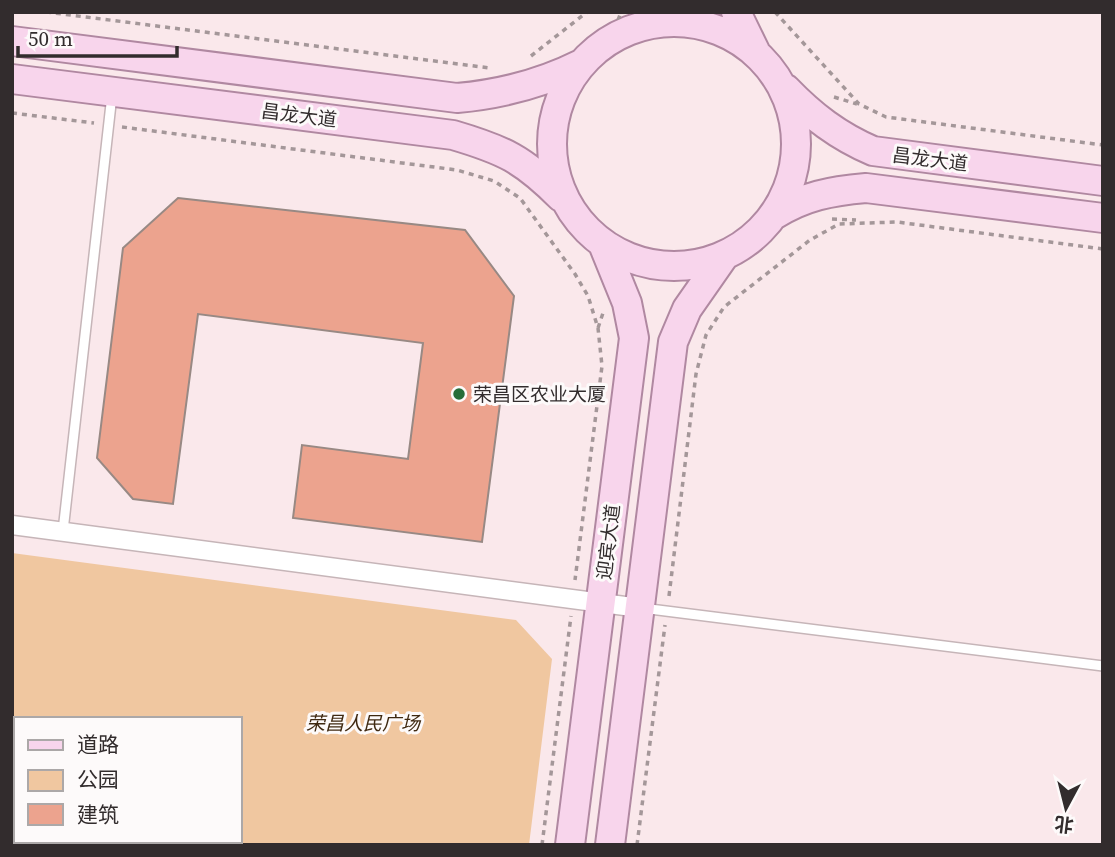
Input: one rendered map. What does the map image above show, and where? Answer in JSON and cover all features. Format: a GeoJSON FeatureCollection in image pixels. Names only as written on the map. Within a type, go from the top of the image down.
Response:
{"type":"FeatureCollection","features":[{"type":"Feature","properties":{"kind":"main road"},"geometry":{"type":"LineString","coordinates":[[640,12],[581,64],[565,88],[554,116],[551,145],[554,165],[566,202],[582,225],[603,244],[641,262],[683,266],[724,256],[752,239],[774,215],[790,184],[797,150],[794,115],[781,83],[756,53],[736,12]]}},
{"type":"Feature","properties":{"kind":"main road"},"geometry":{"type":"LineString","coordinates":[[611,39],[647,25],[686,22],[723,32],[756,53]]}},
{"type":"Feature","properties":{"kind":"main road","name":"昌龙大道"},"geometry":{"type":"LineString","coordinates":[[12,41],[457,98],[517,89],[551,79],[581,64]]}},
{"type":"Feature","properties":{"kind":"main road","name":"昌龙大道"},"geometry":{"type":"LineString","coordinates":[[12,79],[453,135],[502,150],[533,170],[566,202]]}},
{"type":"Feature","properties":{"kind":"main road","name":"昌龙大道"},"geometry":{"type":"LineString","coordinates":[[781,83],[843,139],[873,151],[1103,181]]}},
{"type":"Feature","properties":{"kind":"main road","name":"昌龙大道"},"geometry":{"type":"LineString","coordinates":[[774,215],[800,199],[830,191],[866,188],[1103,218]]}},
{"type":"Feature","properties":{"kind":"main road","name":"迎宾大道"},"geometry":{"type":"LineString","coordinates":[[570,845],[634,338],[627,303],[603,244]]}},
{"type":"Feature","properties":{"kind":"main road","name":"迎宾大道"},"geometry":{"type":"LineString","coordinates":[[610,845],[653,610],[673,342],[687,309],[724,256]]}},
{"type":"Feature","properties":{"kind":"street"},"geometry":{"type":"LineString","coordinates":[[12,525],[653,610]]}},
{"type":"Feature","properties":{"kind":"lane"},"geometry":{"type":"LineString","coordinates":[[63,531],[113,92]]}},
{"type":"Feature","properties":{"kind":"lane"},"geometry":{"type":"LineString","coordinates":[[653,610],[1103,666]]}},
{"type":"Feature","properties":{"kind":"path"},"geometry":{"type":"LineString","coordinates":[[46,12],[496,68]]}},
{"type":"Feature","properties":{"kind":"path"},"geometry":{"type":"LineString","coordinates":[[520,60],[533,56],[587,12]]}},
{"type":"Feature","properties":{"kind":"path"},"geometry":{"type":"LineString","coordinates":[[611,39],[621,12]]}},
{"type":"Feature","properties":{"kind":"path"},"geometry":{"type":"LineString","coordinates":[[775,12],[859,104],[886,117],[1103,145]]}},
{"type":"Feature","properties":{"kind":"path"},"geometry":{"type":"LineString","coordinates":[[12,113],[457,170],[494,181],[520,198],[588,296],[598,328],[602,366],[542,845]]}},
{"type":"Feature","properties":{"kind":"path"},"geometry":{"type":"LineString","coordinates":[[638,845],[653,610],[696,374],[706,335],[724,307],[810,240],[839,224],[897,222],[1103,249]]}},
{"type":"Feature","properties":{"kind":"green space","name":"荣昌人民广场"},"geometry":{"type":"Polygon","coordinates":[[[12,553],[516,620],[552,659],[529,845],[12,845],[12,553]]]}},
{"type":"Feature","properties":{"kind":"building","name":"荣昌区农业大厦"},"geometry":{"type":"Polygon","coordinates":[[[178,198],[465,230],[514,296],[482,542],[293,518],[302,445],[408,459],[423,343],[198,314],[173,504],[133,499],[97,458],[123,248],[178,198]]]}},
{"type":"Feature","properties":{"kind":"place","name":"荣昌区农业大厦"},"geometry":{"type":"Point","coordinates":[459,394]}}]}
